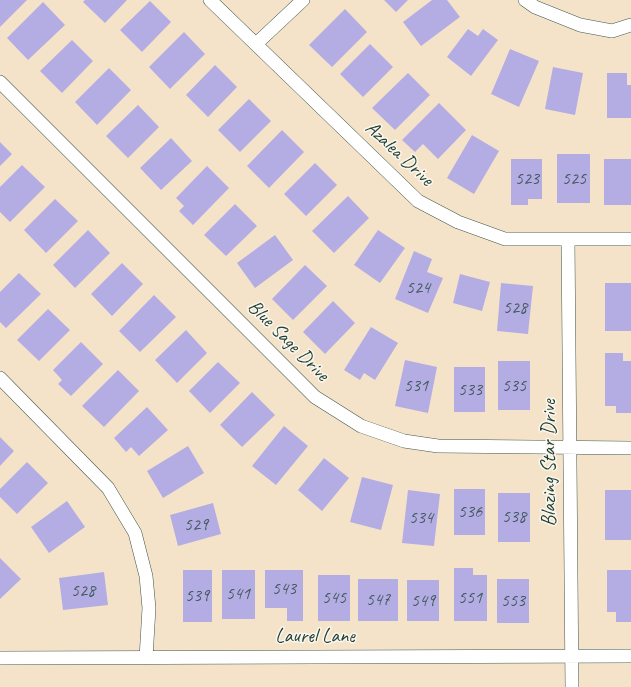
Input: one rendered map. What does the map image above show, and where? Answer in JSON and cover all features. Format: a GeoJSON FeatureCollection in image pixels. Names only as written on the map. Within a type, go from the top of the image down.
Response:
{"type":"FeatureCollection","features":[{"type":"Feature","properties":{"kind":"street","name":"Azalea Drive"},"geometry":{"type":"LineString","coordinates":[[210,0],[418,201],[458,222],[505,240],[631,240]]}},
{"type":"Feature","properties":{"kind":"street"},"geometry":{"type":"LineString","coordinates":[[256,44],[303,0]]}},
{"type":"Feature","properties":{"kind":"street"},"geometry":{"type":"LineString","coordinates":[[525,0],[535,7],[580,25],[612,31],[631,25]]}},
{"type":"Feature","properties":{"kind":"street","name":"Blue Sage Drive"},"geometry":{"type":"LineString","coordinates":[[0,82],[315,397],[361,426],[404,441],[438,446],[631,448]]}},
{"type":"Feature","properties":{"kind":"street","name":"Blazing Star Drive"},"geometry":{"type":"LineString","coordinates":[[568,240],[572,687]]}},
{"type":"Feature","properties":{"kind":"street"},"geometry":{"type":"LineString","coordinates":[[0,378],[108,488],[134,533],[146,576],[148,608],[146,658]]}},
{"type":"Feature","properties":{"kind":"street","name":"Laurel Lane"},"geometry":{"type":"LineString","coordinates":[[0,658],[631,656]]}},
{"type":"Feature","properties":{"kind":"building"},"geometry":{"type":"Polygon","coordinates":[[[0,0],[27,0],[0,27],[0,0]]]}},
{"type":"Feature","properties":{"kind":"building"},"geometry":{"type":"Polygon","coordinates":[[[85,0],[127,0],[105,23],[83,2],[85,0]]]}},
{"type":"Feature","properties":{"kind":"building"},"geometry":{"type":"Polygon","coordinates":[[[384,0],[408,0],[396,12],[384,0]]]}},
{"type":"Feature","properties":{"kind":"building"},"geometry":{"type":"Polygon","coordinates":[[[432,0],[447,0],[460,17],[421,46],[403,22],[432,0]]]}},
{"type":"Feature","properties":{"kind":"building"},"geometry":{"type":"Polygon","coordinates":[[[150,1],[171,22],[142,52],[120,30],[150,1]]]}},
{"type":"Feature","properties":{"kind":"building"},"geometry":{"type":"Polygon","coordinates":[[[43,2],[65,25],[28,60],[7,38],[43,2]]]}},
{"type":"Feature","properties":{"kind":"building"},"geometry":{"type":"Polygon","coordinates":[[[345,9],[367,32],[332,67],[309,45],[345,9]]]}},
{"type":"Feature","properties":{"kind":"building"},"geometry":{"type":"Polygon","coordinates":[[[468,29],[478,36],[483,29],[498,40],[471,76],[447,57],[468,29]]]}},
{"type":"Feature","properties":{"kind":"building"},"geometry":{"type":"Polygon","coordinates":[[[184,32],[205,54],[170,89],[149,67],[184,32]]]}},
{"type":"Feature","properties":{"kind":"building"},"geometry":{"type":"Polygon","coordinates":[[[72,40],[93,61],[62,93],[40,71],[72,40]]]}},
{"type":"Feature","properties":{"kind":"building"},"geometry":{"type":"Polygon","coordinates":[[[370,44],[393,67],[363,97],[340,74],[370,44]]]}},
{"type":"Feature","properties":{"kind":"building"},"geometry":{"type":"Polygon","coordinates":[[[510,49],[539,61],[519,107],[491,94],[510,49]]]}},
{"type":"Feature","properties":{"kind":"building"},"geometry":{"type":"Polygon","coordinates":[[[215,65],[237,87],[208,117],[186,95],[215,65]]]}},
{"type":"Feature","properties":{"kind":"building"},"geometry":{"type":"Polygon","coordinates":[[[553,67],[583,73],[575,115],[545,109],[553,67]]]}},
{"type":"Feature","properties":{"kind":"building"},"geometry":{"type":"Polygon","coordinates":[[[109,68],[131,90],[97,125],[75,102],[109,68]]]}},
{"type":"Feature","properties":{"kind":"building"},"geometry":{"type":"Polygon","coordinates":[[[408,73],[430,95],[395,130],[372,108],[408,73]]]}},
{"type":"Feature","properties":{"kind":"building"},"geometry":{"type":"Polygon","coordinates":[[[607,73],[627,73],[627,85],[631,85],[631,118],[607,118],[607,73]]]}},
{"type":"Feature","properties":{"kind":"building"},"geometry":{"type":"Polygon","coordinates":[[[249,99],[271,121],[240,152],[218,130],[249,99]]]}},
{"type":"Feature","properties":{"kind":"building"},"geometry":{"type":"Polygon","coordinates":[[[439,103],[466,130],[438,159],[423,144],[415,152],[402,140],[439,103]]]}},
{"type":"Feature","properties":{"kind":"building"},"geometry":{"type":"Polygon","coordinates":[[[138,105],[159,127],[128,158],[106,136],[138,105]]]}},
{"type":"Feature","properties":{"kind":"building"},"geometry":{"type":"Polygon","coordinates":[[[282,130],[304,152],[269,188],[247,166],[282,130]]]}},
{"type":"Feature","properties":{"kind":"building"},"geometry":{"type":"Polygon","coordinates":[[[472,135],[499,151],[474,194],[447,178],[472,135]]]}},
{"type":"Feature","properties":{"kind":"building"},"geometry":{"type":"Polygon","coordinates":[[[171,138],[192,161],[161,190],[140,168],[171,138]]]}},
{"type":"Feature","properties":{"kind":"building"},"geometry":{"type":"Polygon","coordinates":[[[0,142],[12,154],[0,166],[0,142]]]}},
{"type":"Feature","properties":{"kind":"building"},"geometry":{"type":"Polygon","coordinates":[[[557,154],[590,154],[590,203],[557,203],[557,154]]]}},
{"type":"Feature","properties":{"kind":"building"},"geometry":{"type":"Polygon","coordinates":[[[511,159],[542,159],[542,199],[528,199],[528,205],[511,205],[511,159]]]}},
{"type":"Feature","properties":{"kind":"building"},"geometry":{"type":"Polygon","coordinates":[[[604,159],[631,159],[631,205],[604,205],[604,159]]]}},
{"type":"Feature","properties":{"kind":"building"},"geometry":{"type":"Polygon","coordinates":[[[315,163],[337,185],[306,216],[284,194],[315,163]]]}},
{"type":"Feature","properties":{"kind":"building"},"geometry":{"type":"Polygon","coordinates":[[[22,165],[45,187],[10,222],[0,212],[0,187],[22,165]]]}},
{"type":"Feature","properties":{"kind":"building"},"geometry":{"type":"Polygon","coordinates":[[[207,166],[229,188],[193,225],[179,211],[184,206],[176,198],[207,166]]]}},
{"type":"Feature","properties":{"kind":"building"},"geometry":{"type":"Polygon","coordinates":[[[348,196],[369,218],[334,253],[312,231],[348,196]]]}},
{"type":"Feature","properties":{"kind":"building"},"geometry":{"type":"Polygon","coordinates":[[[55,199],[78,221],[46,253],[24,230],[55,199]]]}},
{"type":"Feature","properties":{"kind":"building"},"geometry":{"type":"Polygon","coordinates":[[[235,204],[257,226],[226,256],[204,235],[235,204]]]}},
{"type":"Feature","properties":{"kind":"building"},"geometry":{"type":"Polygon","coordinates":[[[88,230],[110,253],[75,288],[53,265],[88,230]]]}},
{"type":"Feature","properties":{"kind":"building"},"geometry":{"type":"Polygon","coordinates":[[[378,230],[405,248],[380,283],[354,265],[378,230]]]}},
{"type":"Feature","properties":{"kind":"building"},"geometry":{"type":"Polygon","coordinates":[[[275,235],[293,260],[255,288],[237,263],[275,235]]]}},
{"type":"Feature","properties":{"kind":"building"},"geometry":{"type":"Polygon","coordinates":[[[414,251],[432,259],[427,272],[443,278],[428,313],[395,299],[414,251]]]}},
{"type":"Feature","properties":{"kind":"building"},"geometry":{"type":"Polygon","coordinates":[[[122,263],[143,284],[112,316],[91,294],[122,263]]]}},
{"type":"Feature","properties":{"kind":"building"},"geometry":{"type":"Polygon","coordinates":[[[305,265],[327,286],[293,320],[272,299],[305,265]]]}},
{"type":"Feature","properties":{"kind":"building"},"geometry":{"type":"Polygon","coordinates":[[[19,273],[41,294],[6,328],[0,322],[0,292],[19,273]]]}},
{"type":"Feature","properties":{"kind":"building"},"geometry":{"type":"Polygon","coordinates":[[[460,274],[490,282],[482,311],[453,303],[460,274]]]}},
{"type":"Feature","properties":{"kind":"building"},"geometry":{"type":"Polygon","coordinates":[[[501,283],[533,286],[528,334],[497,331],[501,283]]]}},
{"type":"Feature","properties":{"kind":"building"},"geometry":{"type":"Polygon","coordinates":[[[605,283],[631,283],[631,331],[605,331],[605,283]]]}},
{"type":"Feature","properties":{"kind":"building"},"geometry":{"type":"Polygon","coordinates":[[[154,295],[176,317],[140,352],[119,331],[154,295]]]}},
{"type":"Feature","properties":{"kind":"building"},"geometry":{"type":"Polygon","coordinates":[[[333,301],[355,323],[325,354],[303,332],[333,301]]]}},
{"type":"Feature","properties":{"kind":"building"},"geometry":{"type":"Polygon","coordinates":[[[48,309],[70,330],[39,361],[17,340],[48,309]]]}},
{"type":"Feature","properties":{"kind":"building"},"geometry":{"type":"Polygon","coordinates":[[[371,327],[398,343],[375,380],[364,373],[360,380],[344,370],[371,327]]]}},
{"type":"Feature","properties":{"kind":"building"},"geometry":{"type":"Polygon","coordinates":[[[186,330],[207,353],[177,383],[155,360],[186,330]]]}},
{"type":"Feature","properties":{"kind":"building"},"geometry":{"type":"Polygon","coordinates":[[[81,342],[103,364],[71,396],[58,384],[62,380],[53,370],[81,342]]]}},
{"type":"Feature","properties":{"kind":"building"},"geometry":{"type":"Polygon","coordinates":[[[605,353],[623,353],[623,361],[631,361],[631,413],[616,413],[616,406],[605,406],[605,353]]]}},
{"type":"Feature","properties":{"kind":"building"},"geometry":{"type":"Polygon","coordinates":[[[405,360],[437,367],[428,413],[395,406],[405,360]]]}},
{"type":"Feature","properties":{"kind":"building"},"geometry":{"type":"Polygon","coordinates":[[[498,361],[530,361],[530,410],[498,410],[498,361]]]}},
{"type":"Feature","properties":{"kind":"building"},"geometry":{"type":"Polygon","coordinates":[[[218,362],[240,383],[210,413],[189,391],[218,362]]]}},
{"type":"Feature","properties":{"kind":"building"},"geometry":{"type":"Polygon","coordinates":[[[454,367],[485,367],[485,412],[454,412],[454,367]]]}},
{"type":"Feature","properties":{"kind":"building"},"geometry":{"type":"Polygon","coordinates":[[[118,370],[139,391],[104,427],[82,406],[118,370]]]}},
{"type":"Feature","properties":{"kind":"building"},"geometry":{"type":"Polygon","coordinates":[[[252,392],[275,415],[242,447],[220,425],[252,392]]]}},
{"type":"Feature","properties":{"kind":"building"},"geometry":{"type":"Polygon","coordinates":[[[147,407],[168,430],[139,456],[131,447],[126,452],[114,438],[147,407]]]}},
{"type":"Feature","properties":{"kind":"building"},"geometry":{"type":"Polygon","coordinates":[[[284,426],[308,446],[276,485],[252,466],[284,426]]]}},
{"type":"Feature","properties":{"kind":"building"},"geometry":{"type":"Polygon","coordinates":[[[0,437],[14,451],[0,466],[0,437]]]}},
{"type":"Feature","properties":{"kind":"building"},"geometry":{"type":"Polygon","coordinates":[[[188,446],[204,473],[163,498],[147,471],[188,446]]]}},
{"type":"Feature","properties":{"kind":"building"},"geometry":{"type":"Polygon","coordinates":[[[324,458],[349,478],[322,511],[298,490],[324,458]]]}},
{"type":"Feature","properties":{"kind":"building"},"geometry":{"type":"Polygon","coordinates":[[[27,462],[48,483],[17,514],[0,497],[0,489],[27,462]]]}},
{"type":"Feature","properties":{"kind":"building"},"geometry":{"type":"Polygon","coordinates":[[[362,477],[393,485],[381,530],[350,522],[362,477]]]}},
{"type":"Feature","properties":{"kind":"building"},"geometry":{"type":"Polygon","coordinates":[[[454,489],[485,489],[485,535],[454,535],[454,489]]]}},
{"type":"Feature","properties":{"kind":"building"},"geometry":{"type":"Polygon","coordinates":[[[408,490],[440,494],[434,546],[402,543],[408,490]]]}},
{"type":"Feature","properties":{"kind":"building"},"geometry":{"type":"Polygon","coordinates":[[[605,490],[631,490],[631,540],[605,540],[605,490]]]}},
{"type":"Feature","properties":{"kind":"building"},"geometry":{"type":"Polygon","coordinates":[[[498,493],[530,493],[530,542],[498,542],[498,493]]]}},
{"type":"Feature","properties":{"kind":"building"},"geometry":{"type":"Polygon","coordinates":[[[67,501],[85,527],[49,553],[31,527],[67,501]]]}},
{"type":"Feature","properties":{"kind":"building"},"geometry":{"type":"Polygon","coordinates":[[[213,503],[221,534],[178,546],[170,515],[213,503]]]}},
{"type":"Feature","properties":{"kind":"building"},"geometry":{"type":"Polygon","coordinates":[[[0,558],[21,579],[0,599],[0,558]]]}},
{"type":"Feature","properties":{"kind":"building"},"geometry":{"type":"Polygon","coordinates":[[[454,568],[473,568],[473,575],[487,575],[487,621],[454,621],[454,568]]]}},
{"type":"Feature","properties":{"kind":"building"},"geometry":{"type":"Polygon","coordinates":[[[183,570],[212,570],[212,622],[183,622],[183,570]]]}},
{"type":"Feature","properties":{"kind":"building"},"geometry":{"type":"Polygon","coordinates":[[[222,570],[255,570],[255,619],[222,619],[222,570]]]}},
{"type":"Feature","properties":{"kind":"building"},"geometry":{"type":"Polygon","coordinates":[[[265,570],[303,570],[303,621],[287,621],[287,608],[265,608],[265,570]]]}},
{"type":"Feature","properties":{"kind":"building"},"geometry":{"type":"Polygon","coordinates":[[[607,570],[631,570],[631,622],[616,622],[616,612],[607,612],[607,570]]]}},
{"type":"Feature","properties":{"kind":"building"},"geometry":{"type":"Polygon","coordinates":[[[104,572],[108,605],[63,610],[59,578],[104,572]]]}},
{"type":"Feature","properties":{"kind":"building"},"geometry":{"type":"Polygon","coordinates":[[[318,575],[350,575],[350,621],[318,621],[318,575]]]}},
{"type":"Feature","properties":{"kind":"building"},"geometry":{"type":"Polygon","coordinates":[[[358,579],[398,579],[398,621],[358,621],[358,579]]]}},
{"type":"Feature","properties":{"kind":"building"},"geometry":{"type":"Polygon","coordinates":[[[497,579],[529,579],[529,623],[497,623],[497,579]]]}},
{"type":"Feature","properties":{"kind":"building"},"geometry":{"type":"Polygon","coordinates":[[[407,580],[439,580],[439,621],[407,621],[407,580]]]}}]}
